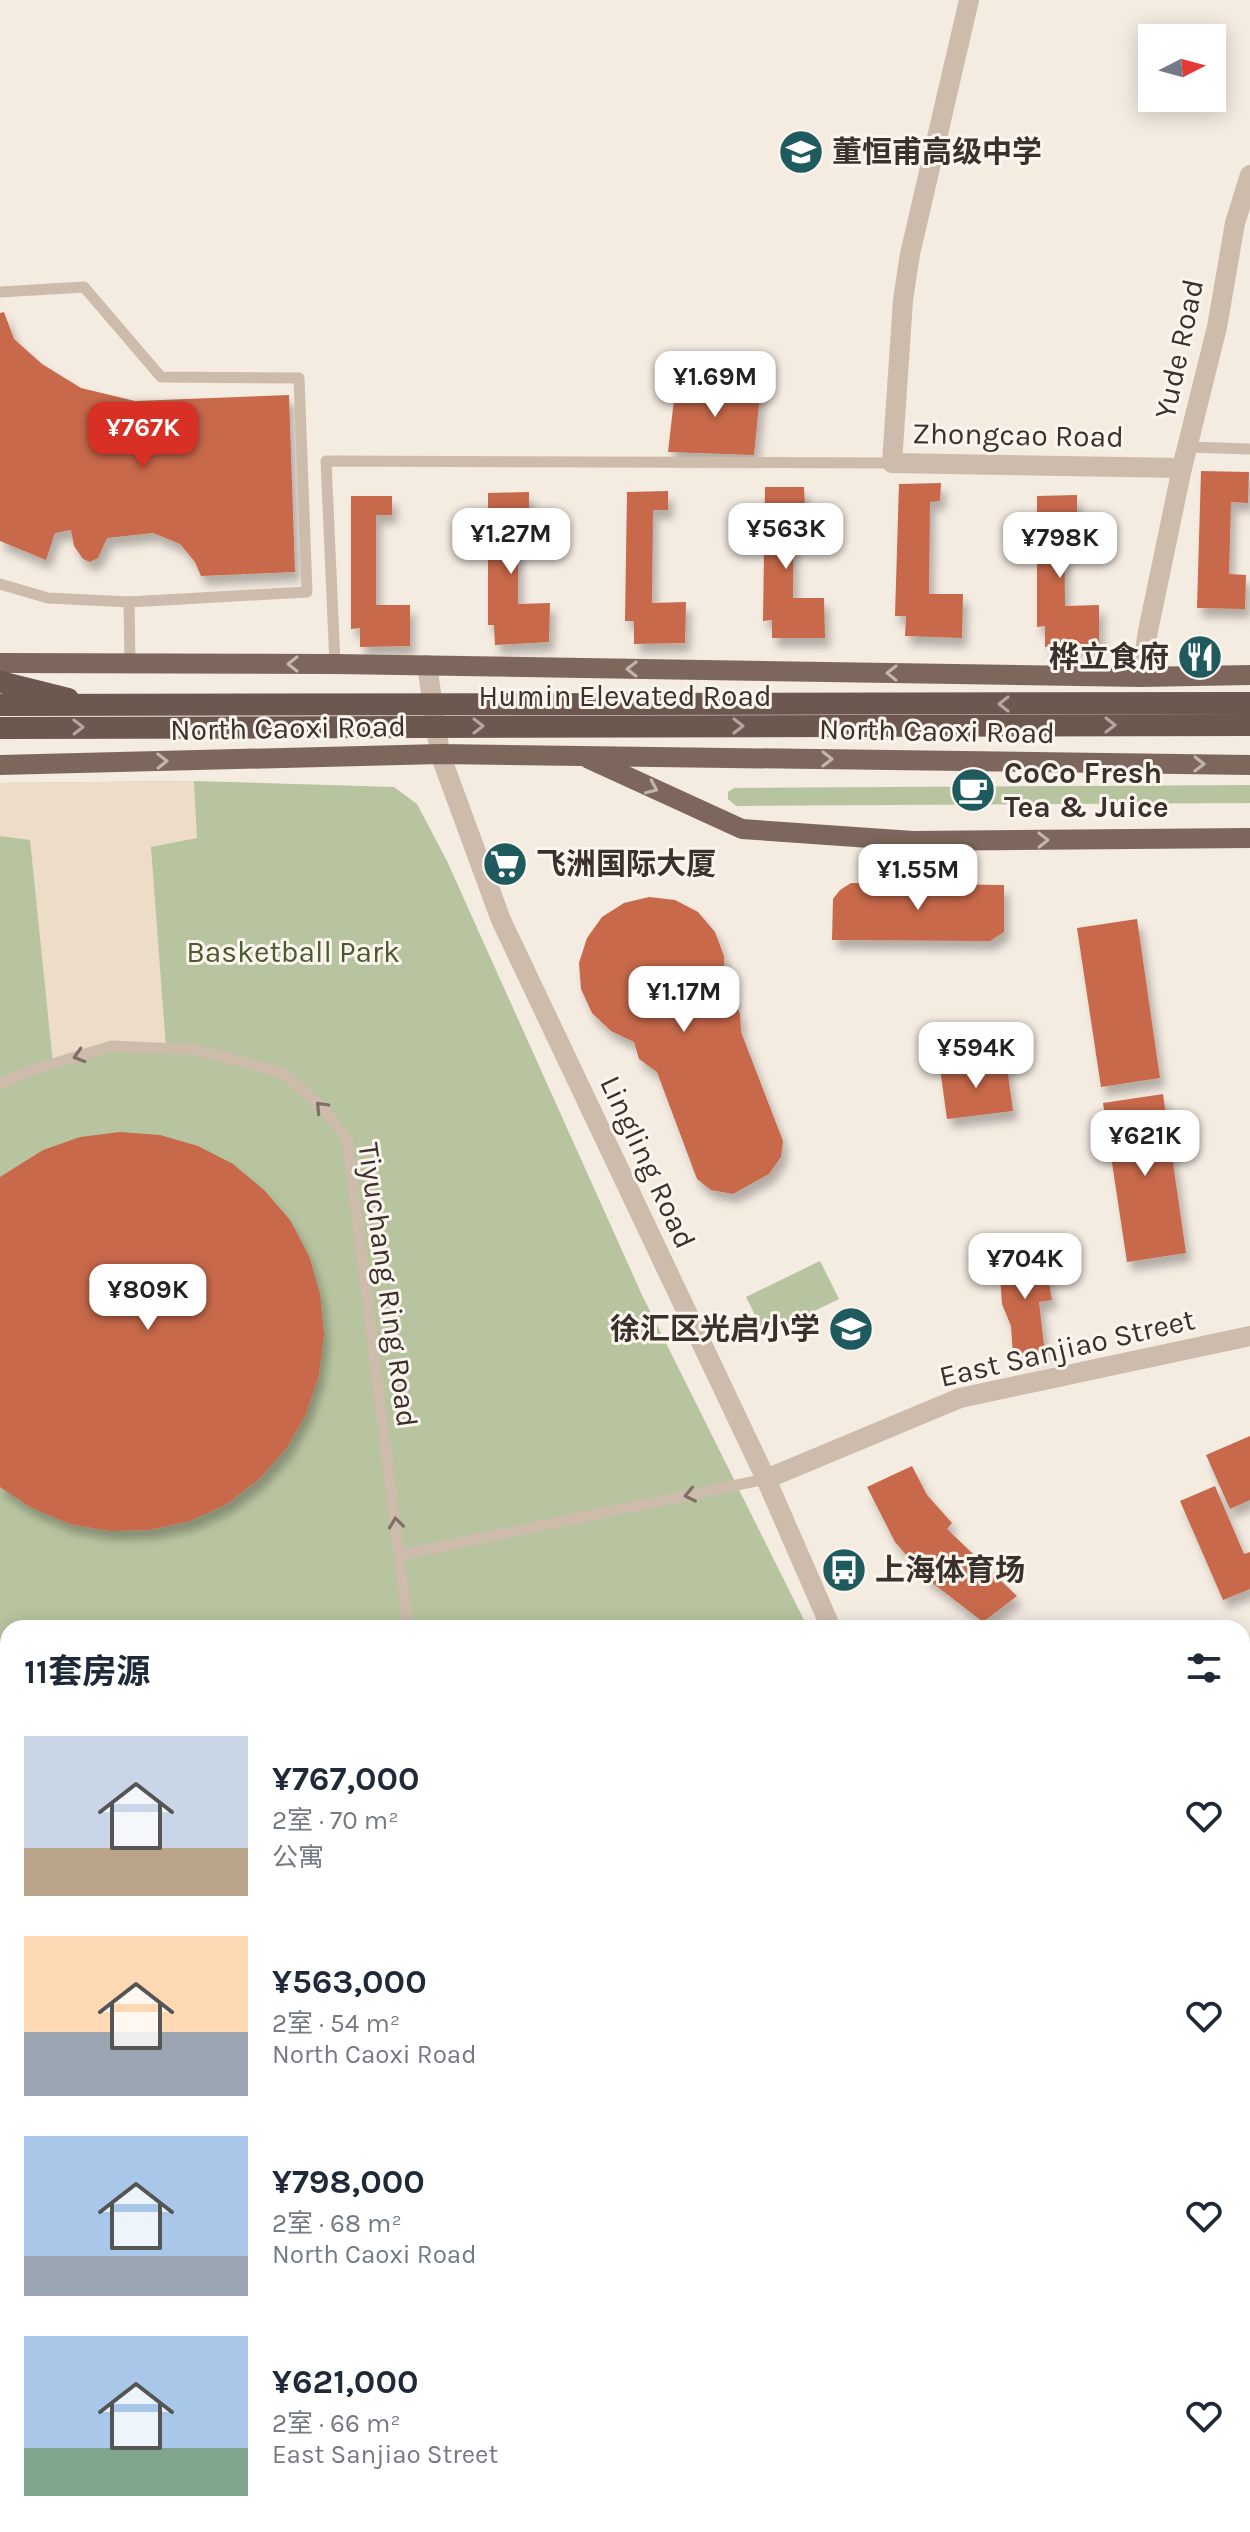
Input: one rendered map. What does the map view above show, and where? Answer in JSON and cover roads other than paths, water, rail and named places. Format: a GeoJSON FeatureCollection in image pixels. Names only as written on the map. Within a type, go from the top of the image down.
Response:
{"type":"FeatureCollection","features":[{"type":"Feature","properties":{"kind":"highway"},"geometry":{"type":"LineString","coordinates":[[0,682],[42,694],[105,705]]}},
{"type":"Feature","properties":{"kind":"highway"},"geometry":{"type":"LineString","coordinates":[[0,705],[1250,703]]}},
{"type":"Feature","properties":{"kind":"highway","name":"Humin Elevated Road"},"geometry":{"type":"LineString","coordinates":[[0,728],[1250,725]]}},
{"type":"Feature","properties":{"kind":"main road","name":"North Caoxi Road"},"geometry":{"type":"LineString","coordinates":[[0,663],[427,665],[1141,677],[1250,675]]}},
{"type":"Feature","properties":{"kind":"main road","name":"North Caoxi Road"},"geometry":{"type":"LineString","coordinates":[[0,765],[440,754],[1250,765]]}},
{"type":"Feature","properties":{"kind":"main road"},"geometry":{"type":"LineString","coordinates":[[581,756],[742,829],[913,841],[1250,838]]}},
{"type":"Feature","properties":{"kind":"street","name":"Zhongcao Road"},"geometry":{"type":"LineString","coordinates":[[969,0],[910,254],[903,300],[892,463],[1182,468]]}},
{"type":"Feature","properties":{"kind":"street","name":"Yude Road"},"geometry":{"type":"LineString","coordinates":[[1141,677],[1182,468],[1217,327],[1235,223],[1250,175]]}},
{"type":"Feature","properties":{"kind":"street","name":"Lingling Road"},"geometry":{"type":"LineString","coordinates":[[427,665],[440,754],[501,920],[766,1479],[828,1620]]}},
{"type":"Feature","properties":{"kind":"street","name":"East Sanjiao Street"},"geometry":{"type":"LineString","coordinates":[[766,1479],[960,1398],[1250,1336]]}},
{"type":"Feature","properties":{"kind":"lane"},"geometry":{"type":"LineString","coordinates":[[0,292],[84,287],[161,377],[299,378],[307,592],[129,602],[48,598],[0,584]]}},
{"type":"Feature","properties":{"kind":"lane"},"geometry":{"type":"LineString","coordinates":[[1188,447],[1250,449]]}},
{"type":"Feature","properties":{"kind":"lane"},"geometry":{"type":"LineString","coordinates":[[335,664],[326,461],[892,463]]}},
{"type":"Feature","properties":{"kind":"lane"},"geometry":{"type":"LineString","coordinates":[[129,602],[130,663]]}},
{"type":"Feature","properties":{"kind":"lane","name":"Tiyuchang Ring Road"},"geometry":{"type":"LineString","coordinates":[[0,1084],[29,1071],[112,1046],[198,1050],[283,1073],[323,1108],[347,1139],[407,1620]]}},
{"type":"Feature","properties":{"kind":"lane"},"geometry":{"type":"LineString","coordinates":[[400,1555],[766,1479]]}},
{"type":"Feature","properties":{"kind":"place","name":"董恒甫高级中学"},"geometry":{"type":"Point","coordinates":[801,152]}},
{"type":"Feature","properties":{"kind":"place","name":"桦立食府"},"geometry":{"type":"Point","coordinates":[1200,657]}},
{"type":"Feature","properties":{"kind":"place","name":"CoCo Fresh Tea & Juice"},"geometry":{"type":"Point","coordinates":[973,790]}},
{"type":"Feature","properties":{"kind":"place","name":"飞洲国际大厦"},"geometry":{"type":"Point","coordinates":[505,864]}},
{"type":"Feature","properties":{"kind":"place","name":"徐汇区光启小学"},"geometry":{"type":"Point","coordinates":[851,1329]}},
{"type":"Feature","properties":{"kind":"place","name":"上海体育场"},"geometry":{"type":"Point","coordinates":[844,1570]}},
{"type":"Feature","properties":{"kind":"park label","name":"Basketball Park"},"geometry":{"type":"Point","coordinates":[293,952]}}]}
